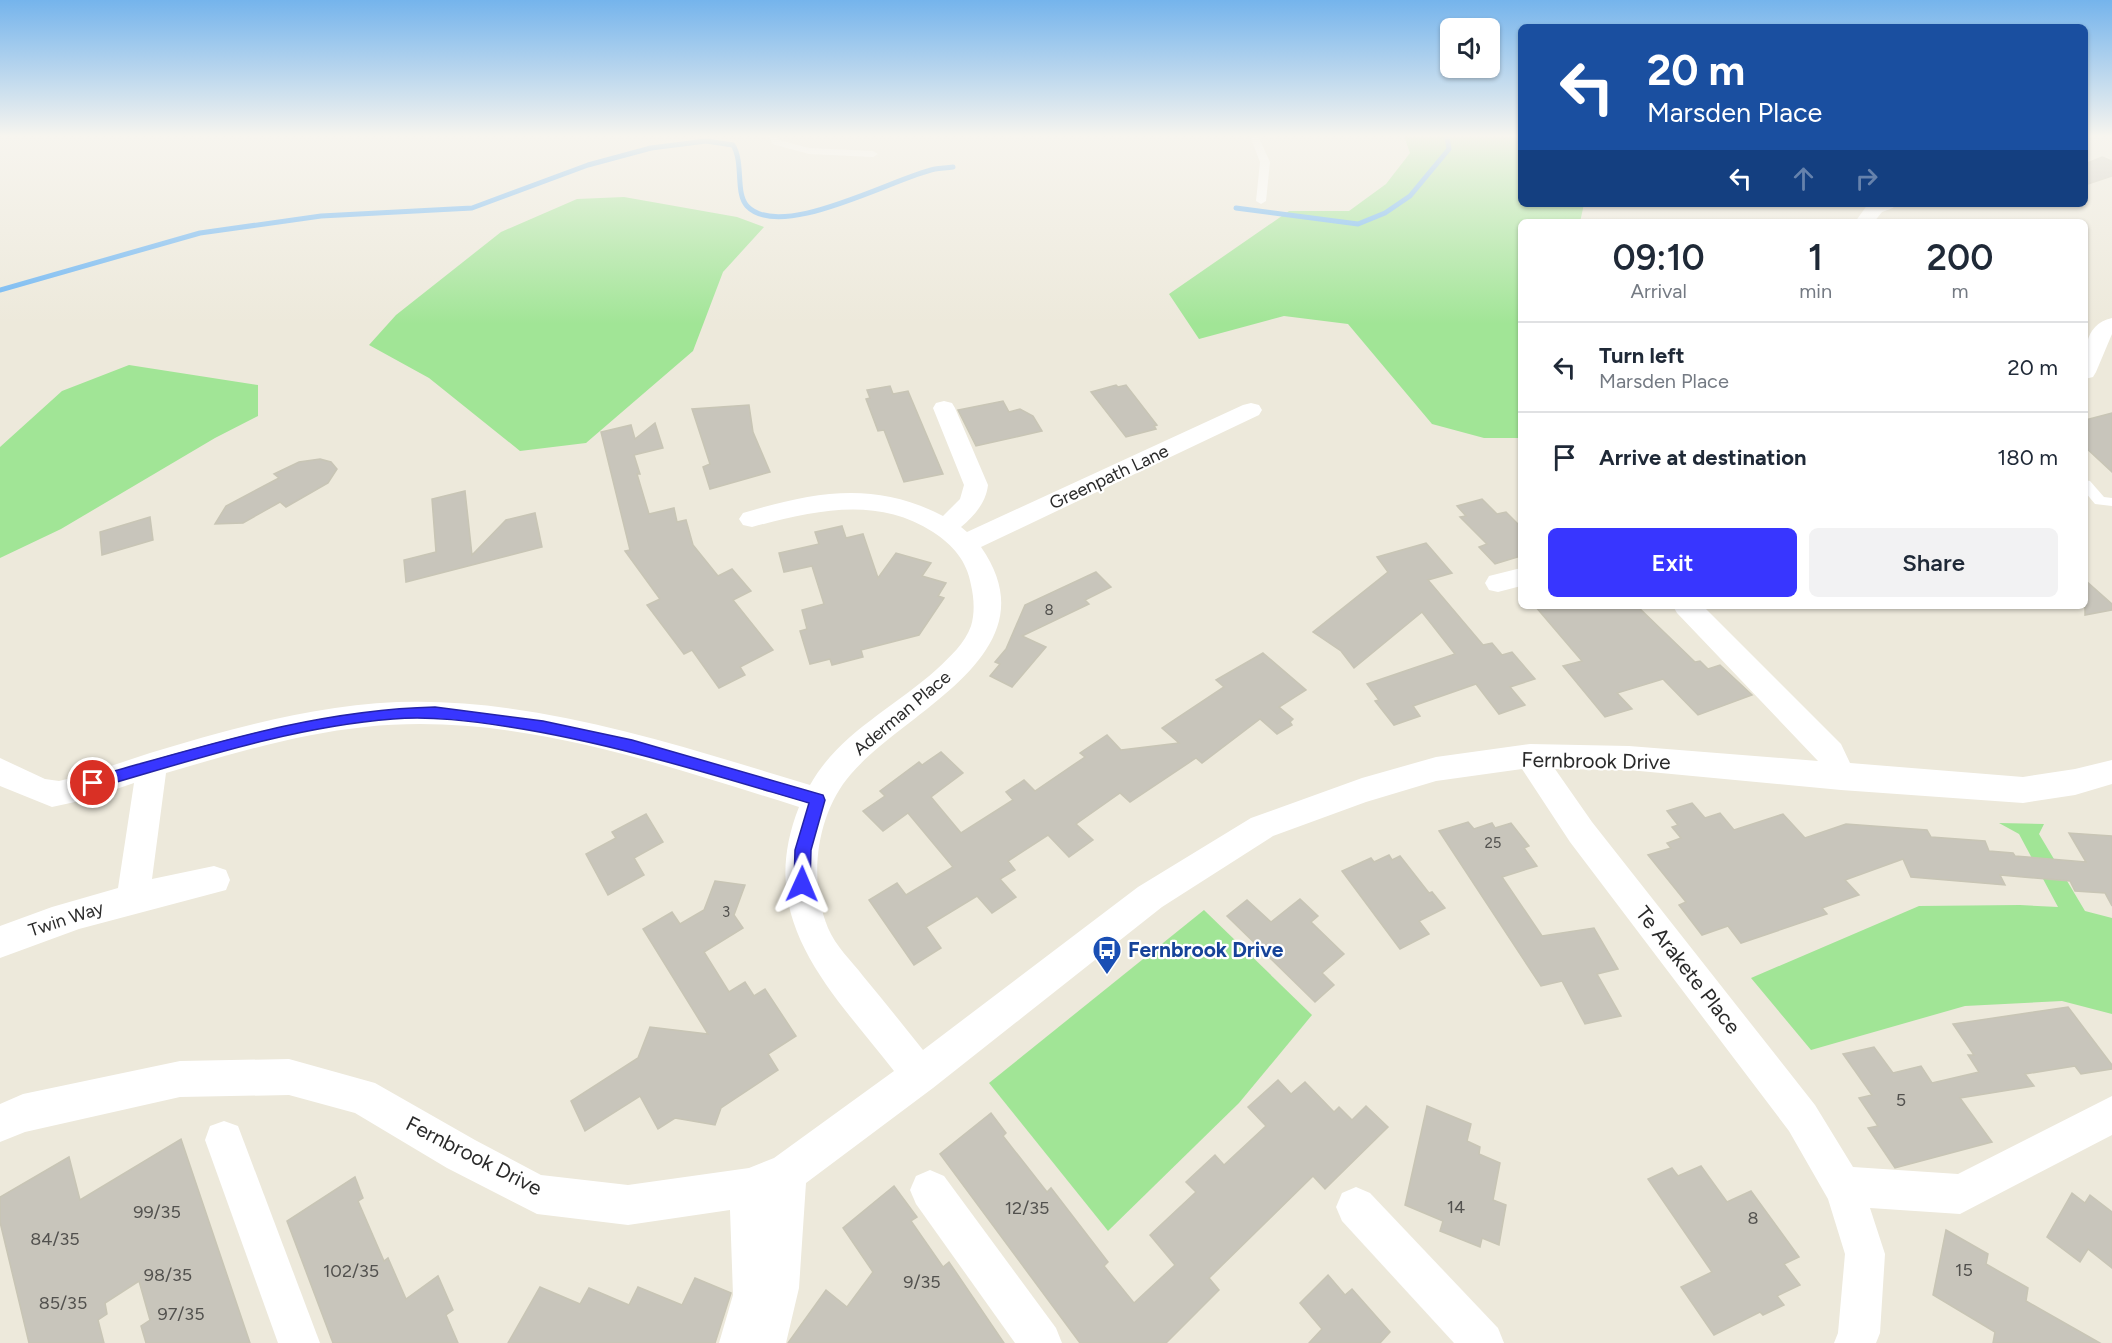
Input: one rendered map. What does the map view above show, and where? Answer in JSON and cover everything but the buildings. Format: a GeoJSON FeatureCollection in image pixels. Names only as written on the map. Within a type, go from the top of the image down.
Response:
{"type":"FeatureCollection","features":[{"type":"Feature","properties":{"kind":"street"},"geometry":{"type":"LineString","coordinates":[[1866,219],[1878,207]]}},
{"type":"Feature","properties":{"kind":"street"},"geometry":{"type":"LineString","coordinates":[[2088,364],[2101,332],[2112,324]]}},
{"type":"Feature","properties":{"kind":"street"},"geometry":{"type":"LineString","coordinates":[[752,519],[796,505],[836,500],[872,501],[896,505],[924,515],[956,536],[976,493],[976,485],[944,408]]}},
{"type":"Feature","properties":{"kind":"street","name":"Greenpath Lane"},"geometry":{"type":"LineString","coordinates":[[956,536],[1251,410]]}},
{"type":"Feature","properties":{"kind":"street","name":"Aderman Place"},"geometry":{"type":"LineString","coordinates":[[920,1075],[820,948],[807,917],[802,884],[803,850],[818,800],[841,764],[960,665],[985,626],[987,604],[984,580],[976,558],[956,536]]}},
{"type":"Feature","properties":{"kind":"street"},"geometry":{"type":"LineString","coordinates":[[1691,609],[1830,753],[1841,777]]}},
{"type":"Feature","properties":{"kind":"street"},"geometry":{"type":"LineString","coordinates":[[0,770],[5,775],[54,795],[152,765],[317,723],[393,713],[435,712],[543,726],[632,746],[818,800]]}},
{"type":"Feature","properties":{"kind":"street","name":"Fernbrook Drive"},"geometry":{"type":"LineString","coordinates":[[0,1123],[23,1113],[180,1079],[289,1077],[362,1096],[461,1154],[537,1194],[628,1205],[749,1188],[787,1173],[920,1075],[1150,897],[1262,827],[1362,791],[1436,770],[1530,756],[1629,758],[1841,777],[2024,790],[2075,782],[2112,772]]}},
{"type":"Feature","properties":{"kind":"street","name":"Te Arakete Place"},"geometry":{"type":"LineString","coordinates":[[1530,756],[1581,832],[1802,1118],[1842,1186],[1865,1254],[1859,1333],[1855,1343]]}},
{"type":"Feature","properties":{"kind":"street"},"geometry":{"type":"LineString","coordinates":[[133,897],[152,765]]}},
{"type":"Feature","properties":{"kind":"street","name":"Twin Way"},"geometry":{"type":"LineString","coordinates":[[0,942],[52,922],[133,897],[214,880]]}},
{"type":"Feature","properties":{"kind":"street"},"geometry":{"type":"LineString","coordinates":[[1842,1186],[1960,1194],[2112,1115]]}},
{"type":"Feature","properties":{"kind":"street"},"geometry":{"type":"LineString","coordinates":[[224,1140],[299,1343]]}},
{"type":"Feature","properties":{"kind":"street"},"geometry":{"type":"LineString","coordinates":[[765,1343],[778,1288],[787,1173]]}},
{"type":"Feature","properties":{"kind":"street"},"geometry":{"type":"LineString","coordinates":[[740,1343],[754,1295],[749,1188]]}},
{"type":"Feature","properties":{"kind":"street"},"geometry":{"type":"LineString","coordinates":[[930,1190],[1041,1343]]}},
{"type":"Feature","properties":{"kind":"street"},"geometry":{"type":"LineString","coordinates":[[1356,1207],[1483,1343]]}},
{"type":"Feature","properties":{"kind":"lane"},"geometry":{"type":"LineString","coordinates":[[2088,487],[2100,501],[2112,502]]}},
{"type":"Feature","properties":{"kind":"green space"},"geometry":{"type":"Polygon","coordinates":[[[577,199],[633,199],[737,217],[764,227],[723,272],[693,351],[586,443],[520,451],[429,378],[369,345],[396,315],[501,232],[577,199]]]}},
{"type":"Feature","properties":{"kind":"green space"},"geometry":{"type":"Polygon","coordinates":[[[1366,199],[1518,199],[1518,207],[1583,207],[1581,219],[1518,219],[1518,438],[1484,438],[1432,424],[1348,324],[1284,316],[1199,339],[1169,294],[1289,211],[1349,211],[1366,199]]]}},
{"type":"Feature","properties":{"kind":"green space"},"geometry":{"type":"Polygon","coordinates":[[[129,365],[258,385],[258,416],[215,438],[61,529],[0,558],[0,447],[62,391],[129,365]]]}},
{"type":"Feature","properties":{"kind":"green space"},"geometry":{"type":"Polygon","coordinates":[[[1999,823],[2044,824],[2039,834],[2085,911],[2112,918],[2112,1014],[2062,1001],[1965,1006],[1811,1050],[1751,978],[1919,906],[2058,907],[2019,834],[1999,823]]]}},
{"type":"Feature","properties":{"kind":"green space"},"geometry":{"type":"Polygon","coordinates":[[[1204,910],[1312,1015],[1239,1103],[1108,1231],[989,1083],[1204,910]]]}},
{"type":"Feature","properties":{"kind":"waterway"},"geometry":{"type":"LineString","coordinates":[[0,290],[200,233],[321,216],[472,208],[497,199]]}},
{"type":"Feature","properties":{"kind":"waterway"},"geometry":{"type":"LineString","coordinates":[[743,199],[747,206],[763,215],[785,217],[811,212],[853,199]]}},
{"type":"Feature","properties":{"kind":"waterway"},"geometry":{"type":"LineString","coordinates":[[1236,208],[1358,224],[1385,213],[1406,199]]}},
{"type":"Feature","properties":{"kind":"place","name":"Fernbrook Drive"},"geometry":{"type":"Point","coordinates":[1107,976]}},
{"type":"Feature","properties":{"kind":"route"},"geometry":{"type":"LineString","coordinates":[[93,783],[152,765],[317,723],[393,713],[435,712],[474,716],[543,726],[632,746],[708,766],[818,800],[803,850],[802,884]]}}]}
